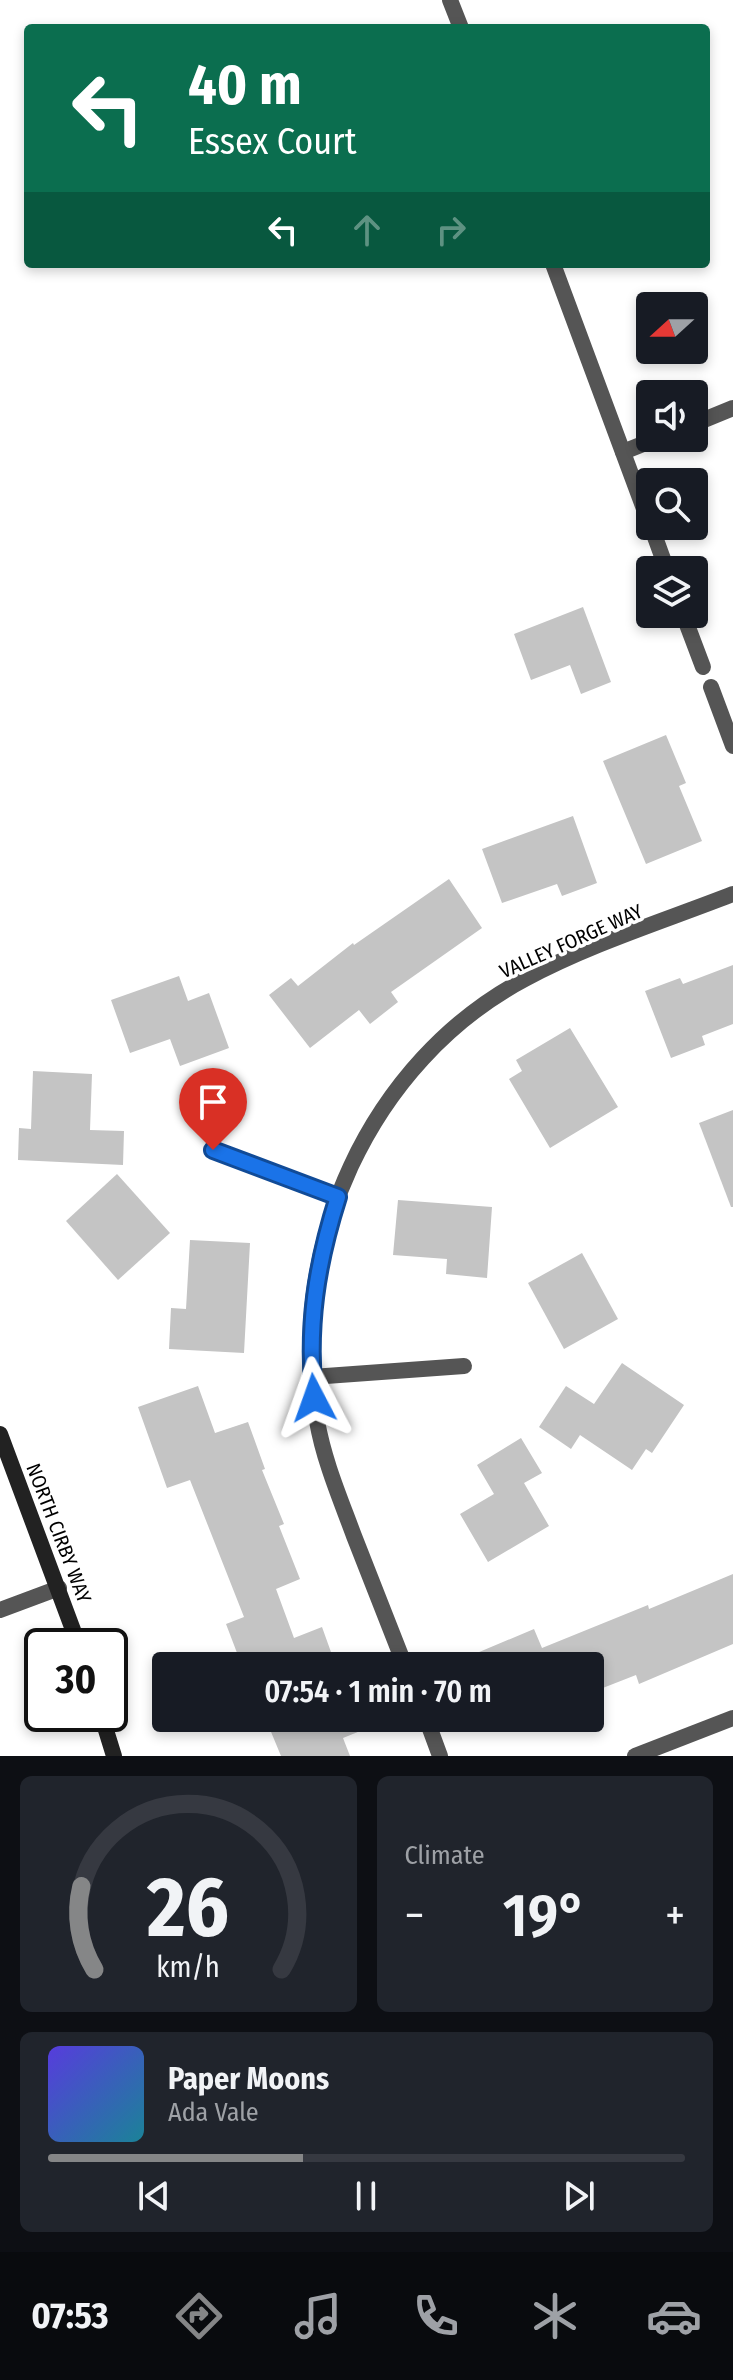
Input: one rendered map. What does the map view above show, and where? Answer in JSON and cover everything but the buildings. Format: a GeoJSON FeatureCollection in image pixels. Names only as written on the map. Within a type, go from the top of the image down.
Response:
{"type":"FeatureCollection","features":[{"type":"Feature","properties":{"kind":"street"},"geometry":{"type":"LineString","coordinates":[[450,0],[459,24]]}},
{"type":"Feature","properties":{"kind":"street"},"geometry":{"type":"LineString","coordinates":[[554,268],[636,487]]}},
{"type":"Feature","properties":{"kind":"street"},"geometry":{"type":"LineString","coordinates":[[708,418],[733,408]]}},
{"type":"Feature","properties":{"kind":"street"},"geometry":{"type":"LineString","coordinates":[[623,452],[636,447]]}},
{"type":"Feature","properties":{"kind":"street"},"geometry":{"type":"LineString","coordinates":[[688,628],[703,667]]}},
{"type":"Feature","properties":{"kind":"street"},"geometry":{"type":"LineString","coordinates":[[711,687],[733,746]]}},
{"type":"Feature","properties":{"kind":"street","name":"VALLEY FORGE WAY"},"geometry":{"type":"LineString","coordinates":[[400,1652],[324,1455],[312,1377],[311,1331],[315,1286],[324,1241],[354,1159],[403,1080],[441,1039],[480,1007],[525,979],[577,955],[733,894]]}},
{"type":"Feature","properties":{"kind":"street"},"geometry":{"type":"LineString","coordinates":[[213,1150],[338,1197]]}},
{"type":"Feature","properties":{"kind":"street"},"geometry":{"type":"LineString","coordinates":[[312,1377],[464,1366]]}},
{"type":"Feature","properties":{"kind":"street","name":"NORTH CIRBY WAY"},"geometry":{"type":"LineString","coordinates":[[0,1434],[73,1628]]}},
{"type":"Feature","properties":{"kind":"street"},"geometry":{"type":"LineString","coordinates":[[0,1610],[59,1588]]}},
{"type":"Feature","properties":{"kind":"street"},"geometry":{"type":"LineString","coordinates":[[635,1756],[733,1718]]}},
{"type":"Feature","properties":{"kind":"street"},"geometry":{"type":"LineString","coordinates":[[107,1732],[114,1756]]}},
{"type":"Feature","properties":{"kind":"street"},"geometry":{"type":"LineString","coordinates":[[431,1732],[440,1756]]}},
{"type":"Feature","properties":{"kind":"route"},"geometry":{"type":"LineString","coordinates":[[213,1150],[338,1197],[324,1241],[315,1286],[311,1331],[314,1398]]}}]}
